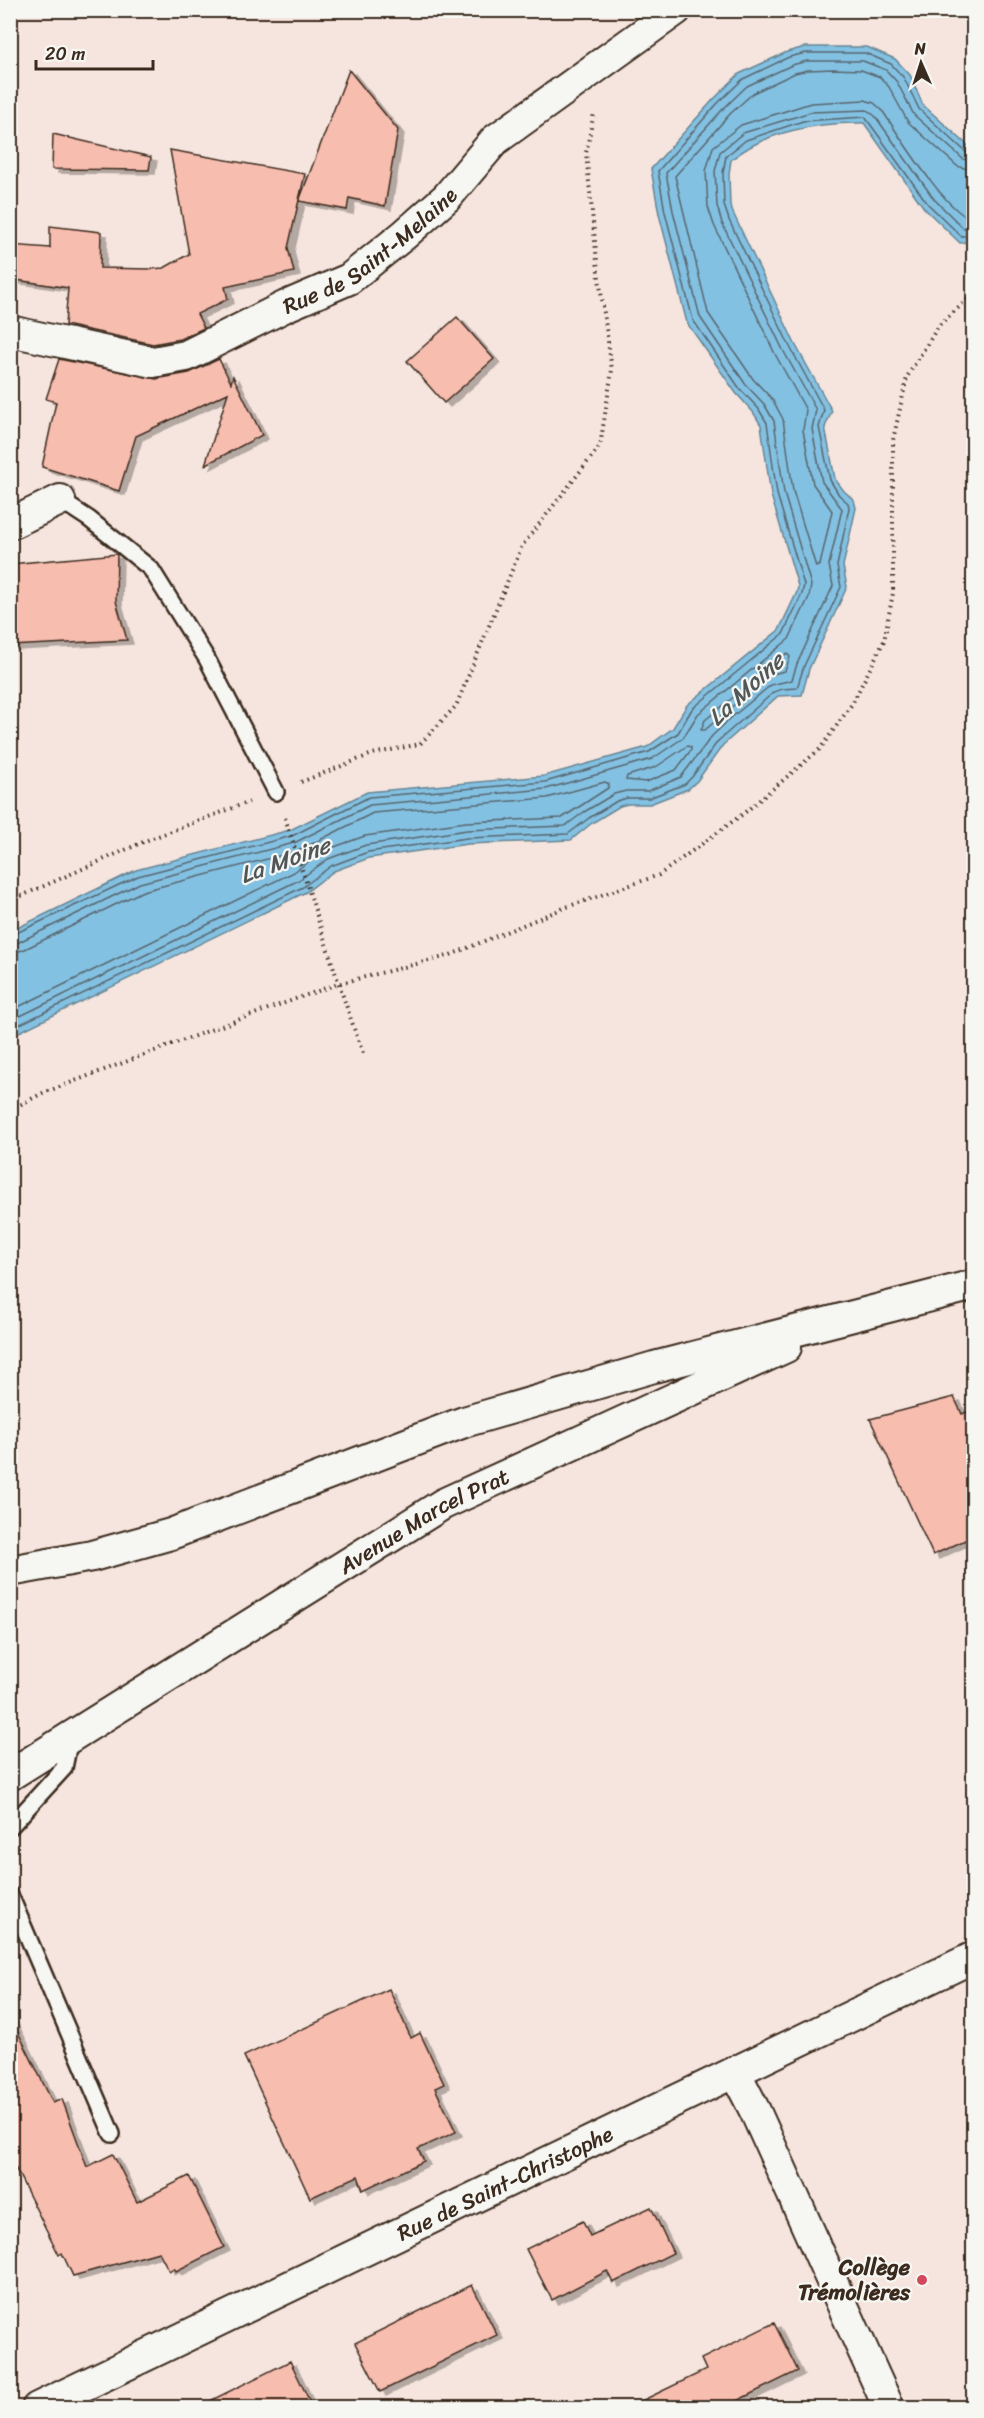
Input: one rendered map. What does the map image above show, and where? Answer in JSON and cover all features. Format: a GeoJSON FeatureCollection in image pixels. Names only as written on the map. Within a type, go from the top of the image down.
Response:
{"type":"FeatureCollection","features":[{"type":"Feature","properties":{"kind":"street","name":"Rue de Saint-Melaine"},"geometry":{"type":"LineString","coordinates":[[10,331],[153,362],[186,356],[286,306],[349,279],[404,236],[447,196],[495,140],[676,10]]}},
{"type":"Feature","properties":{"kind":"street"},"geometry":{"type":"LineString","coordinates":[[10,524],[60,500]]}},
{"type":"Feature","properties":{"kind":"street","name":"Avenue Marcel Prat"},"geometry":{"type":"LineString","coordinates":[[10,1571],[92,1556],[171,1534],[464,1422],[654,1367],[974,1285]]}},
{"type":"Feature","properties":{"kind":"street","name":"Avenue Marcel Prat"},"geometry":{"type":"LineString","coordinates":[[10,1775],[443,1504],[862,1313]]}},
{"type":"Feature","properties":{"kind":"street","name":"Rue de Saint-Christophe"},"geometry":{"type":"LineString","coordinates":[[37,2408],[974,1957]]}},
{"type":"Feature","properties":{"kind":"street"},"geometry":{"type":"LineString","coordinates":[[735,2072],[755,2111],[889,2408]]}},
{"type":"Feature","properties":{"kind":"lane"},"geometry":{"type":"LineString","coordinates":[[60,500],[89,519],[151,569],[207,659],[276,792]]}},
{"type":"Feature","properties":{"kind":"lane"},"geometry":{"type":"LineString","coordinates":[[10,1827],[64,1768],[70,1737]]}},
{"type":"Feature","properties":{"kind":"lane"},"geometry":{"type":"LineString","coordinates":[[10,1895],[112,2134]]}},
{"type":"Feature","properties":{"kind":"path"},"geometry":{"type":"LineString","coordinates":[[10,901],[150,839],[372,754],[420,744],[456,706],[522,546],[600,446],[612,370],[598,271],[586,153],[604,62]]}},
{"type":"Feature","properties":{"kind":"path"},"geometry":{"type":"LineString","coordinates":[[10,1110],[43,1093],[337,984],[448,956],[564,908],[659,874],[743,814],[820,749],[852,704],[884,641],[893,593],[893,440],[907,377],[921,350],[939,325],[974,294]]}},
{"type":"Feature","properties":{"kind":"path"},"geometry":{"type":"LineString","coordinates":[[276,792],[317,913],[337,984],[364,1056]]}},
{"type":"Feature","properties":{"kind":"water","name":"La Moine"},"geometry":{"type":"Polygon","coordinates":[[[805,47],[867,47],[895,59],[910,75],[923,105],[973,150],[974,241],[960,243],[924,208],[864,123],[829,124],[793,130],[760,142],[731,160],[730,205],[795,344],[832,411],[825,427],[835,479],[854,500],[856,508],[843,566],[847,587],[809,669],[802,695],[778,696],[723,745],[697,781],[688,789],[650,804],[620,806],[592,823],[571,840],[468,844],[369,858],[334,871],[306,892],[11,1036],[11,931],[136,870],[290,830],[367,792],[544,776],[647,747],[673,728],[687,705],[779,630],[798,586],[771,495],[761,425],[687,323],[659,214],[651,169],[739,74],[787,52],[805,47]]]}},
{"type":"Feature","properties":{"kind":"building"},"geometry":{"type":"Polygon","coordinates":[[[349,70],[398,130],[385,206],[349,198],[347,210],[299,201],[349,70]]]}},
{"type":"Feature","properties":{"kind":"building"},"geometry":{"type":"Polygon","coordinates":[[[53,134],[151,157],[149,170],[52,169],[53,134]]]}},
{"type":"Feature","properties":{"kind":"building"},"geometry":{"type":"Polygon","coordinates":[[[170,150],[305,174],[288,248],[294,272],[225,287],[228,299],[197,314],[204,328],[180,339],[153,344],[65,325],[68,288],[10,279],[10,245],[50,248],[50,226],[101,232],[100,268],[164,268],[189,254],[170,150]]]}},
{"type":"Feature","properties":{"kind":"building"},"geometry":{"type":"Polygon","coordinates":[[[457,317],[494,359],[444,403],[407,361],[457,317]]]}},
{"type":"Feature","properties":{"kind":"building"},"geometry":{"type":"Polygon","coordinates":[[[59,359],[156,379],[189,373],[219,359],[231,383],[233,376],[262,435],[205,465],[228,393],[136,436],[119,491],[42,467],[56,402],[46,399],[59,359]]]}},
{"type":"Feature","properties":{"kind":"building"},"geometry":{"type":"Polygon","coordinates":[[[117,554],[116,601],[127,640],[10,646],[10,564],[117,554]]]}},
{"type":"Feature","properties":{"kind":"building"},"geometry":{"type":"Polygon","coordinates":[[[954,1397],[962,1414],[974,1409],[974,1536],[933,1555],[870,1419],[954,1397]]]}},
{"type":"Feature","properties":{"kind":"building"},"geometry":{"type":"Polygon","coordinates":[[[389,1989],[411,2038],[420,2033],[444,2084],[435,2088],[456,2132],[418,2149],[424,2161],[363,2190],[358,2176],[310,2198],[244,2056],[389,1989]]]}},
{"type":"Feature","properties":{"kind":"building"},"geometry":{"type":"Polygon","coordinates":[[[10,2016],[53,2103],[62,2099],[87,2167],[113,2154],[137,2202],[189,2176],[224,2247],[176,2271],[174,2268],[169,2271],[159,2252],[73,2276],[62,2253],[59,2255],[10,2157],[10,2016]]]}},
{"type":"Feature","properties":{"kind":"building"},"geometry":{"type":"Polygon","coordinates":[[[651,2207],[673,2253],[613,2283],[607,2271],[552,2300],[526,2249],[583,2221],[590,2236],[651,2207]]]}},
{"type":"Feature","properties":{"kind":"building"},"geometry":{"type":"Polygon","coordinates":[[[472,2285],[497,2335],[380,2392],[355,2343],[472,2285]]]}},
{"type":"Feature","properties":{"kind":"building"},"geometry":{"type":"Polygon","coordinates":[[[774,2323],[798,2371],[722,2408],[627,2408],[706,2370],[701,2359],[774,2323]]]}},
{"type":"Feature","properties":{"kind":"building"},"geometry":{"type":"Polygon","coordinates":[[[290,2361],[313,2408],[196,2408],[290,2361]]]}},
{"type":"Feature","properties":{"kind":"place","name":"Collège Trémolières"},"geometry":{"type":"Point","coordinates":[922,2280]}}]}
